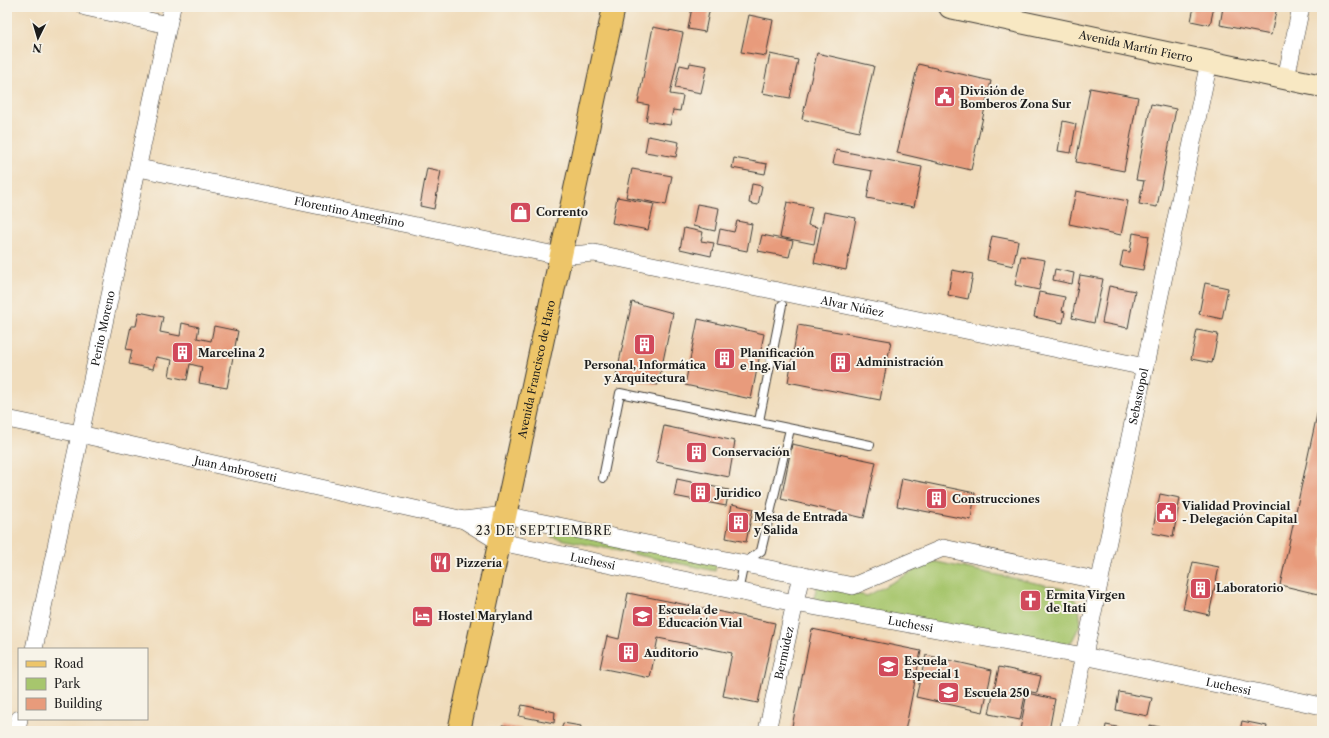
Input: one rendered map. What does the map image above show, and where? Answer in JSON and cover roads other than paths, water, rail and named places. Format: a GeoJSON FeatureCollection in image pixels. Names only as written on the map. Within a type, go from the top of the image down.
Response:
{"type":"FeatureCollection","features":[{"type":"Feature","properties":{"kind":"main road","name":"Avenida Francisco de Haro"},"geometry":{"type":"LineString","coordinates":[[459,731],[614,7]]}},
{"type":"Feature","properties":{"kind":"main road","name":"Avenida Martín Fierro"},"geometry":{"type":"LineString","coordinates":[[962,8],[1322,86]]}},
{"type":"Feature","properties":{"kind":"street"},"geometry":{"type":"LineString","coordinates":[[85,7],[168,25]]}},
{"type":"Feature","properties":{"kind":"street","name":"Perito Moreno"},"geometry":{"type":"LineString","coordinates":[[34,648],[172,7]]}},
{"type":"Feature","properties":{"kind":"street"},"geometry":{"type":"LineString","coordinates":[[1286,78],[1301,7]]}},
{"type":"Feature","properties":{"kind":"street","name":"Sebastopol"},"geometry":{"type":"LineString","coordinates":[[1068,731],[1209,62]]}},
{"type":"Feature","properties":{"kind":"street","name":"Florentino Ameghino"},"geometry":{"type":"LineString","coordinates":[[138,168],[560,256]]}},
{"type":"Feature","properties":{"kind":"street","name":"Alvar Núñez"},"geometry":{"type":"LineString","coordinates":[[560,256],[594,253],[1145,367]]}},
{"type":"Feature","properties":{"kind":"street","name":"Juan Ambrosetti"},"geometry":{"type":"LineString","coordinates":[[7,419],[464,520],[500,542]]}},
{"type":"Feature","properties":{"kind":"street"},"geometry":{"type":"LineString","coordinates":[[506,515],[854,586],[942,548],[1100,581]]}},
{"type":"Feature","properties":{"kind":"street","name":"Juan Ambrosetti"},"geometry":{"type":"LineString","coordinates":[[464,520],[506,515]]}},
{"type":"Feature","properties":{"kind":"street","name":"Luchessi"},"geometry":{"type":"LineString","coordinates":[[500,542],[738,592],[1084,656],[1322,706]]}},
{"type":"Feature","properties":{"kind":"street","name":"Bermúdez"},"geometry":{"type":"LineString","coordinates":[[767,731],[800,575]]}},
{"type":"Feature","properties":{"kind":"street"},"geometry":{"type":"LineString","coordinates":[[17,731],[19,720]]}},
{"type":"Feature","properties":{"kind":"lane"},"geometry":{"type":"LineString","coordinates":[[758,421],[782,305]]}},
{"type":"Feature","properties":{"kind":"lane"},"geometry":{"type":"LineString","coordinates":[[603,478],[620,393],[790,429],[870,444]]}},
{"type":"Feature","properties":{"kind":"lane"},"geometry":{"type":"LineString","coordinates":[[738,592],[744,564],[761,551],[790,429]]}},
{"type":"Feature","properties":{"kind":"place","name":"División de Bomberos Zona Sur"},"geometry":{"type":"Point","coordinates":[944,97]}},
{"type":"Feature","properties":{"kind":"place","name":"Corrento"},"geometry":{"type":"Point","coordinates":[520,212]}},
{"type":"Feature","properties":{"kind":"place","name":"Personal, Informática y Arquitectura"},"geometry":{"type":"Point","coordinates":[645,345]}},
{"type":"Feature","properties":{"kind":"place","name":"Marcelina 2"},"geometry":{"type":"Point","coordinates":[182,353]}},
{"type":"Feature","properties":{"kind":"place","name":"Planificación e Ing. Vial"},"geometry":{"type":"Point","coordinates":[725,359]}},
{"type":"Feature","properties":{"kind":"place","name":"Administración"},"geometry":{"type":"Point","coordinates":[840,362]}},
{"type":"Feature","properties":{"kind":"place","name":"Conservación"},"geometry":{"type":"Point","coordinates":[696,452]}},
{"type":"Feature","properties":{"kind":"place","name":"Juridico"},"geometry":{"type":"Point","coordinates":[701,493]}},
{"type":"Feature","properties":{"kind":"place","name":"Construcciones"},"geometry":{"type":"Point","coordinates":[936,499]}},
{"type":"Feature","properties":{"kind":"place","name":"Vialidad Provincial - Delegación Capital"},"geometry":{"type":"Point","coordinates":[1166,512]}},
{"type":"Feature","properties":{"kind":"place","name":"Mesa de Entrada y Salida"},"geometry":{"type":"Point","coordinates":[739,523]}},
{"type":"Feature","properties":{"kind":"place","name":"Pizzería"},"geometry":{"type":"Point","coordinates":[441,563]}},
{"type":"Feature","properties":{"kind":"place","name":"Laboratorio"},"geometry":{"type":"Point","coordinates":[1201,588]}},
{"type":"Feature","properties":{"kind":"place","name":"Ermita Virgen de Itati"},"geometry":{"type":"Point","coordinates":[1031,601]}},
{"type":"Feature","properties":{"kind":"place","name":"Hostel Maryland"},"geometry":{"type":"Point","coordinates":[422,616]}},
{"type":"Feature","properties":{"kind":"place","name":"Escuela de Educación Vial"},"geometry":{"type":"Point","coordinates":[642,616]}},
{"type":"Feature","properties":{"kind":"place","name":"Auditorio"},"geometry":{"type":"Point","coordinates":[629,653]}},
{"type":"Feature","properties":{"kind":"place","name":"Escuela Especial 1"},"geometry":{"type":"Point","coordinates":[888,667]}},
{"type":"Feature","properties":{"kind":"place","name":"Escuela 250"},"geometry":{"type":"Point","coordinates":[949,693]}},
{"type":"Feature","properties":{"kind":"district","name":"23 DE SEPTIEMBRE"},"geometry":{"type":"Point","coordinates":[544,531]}}]}
